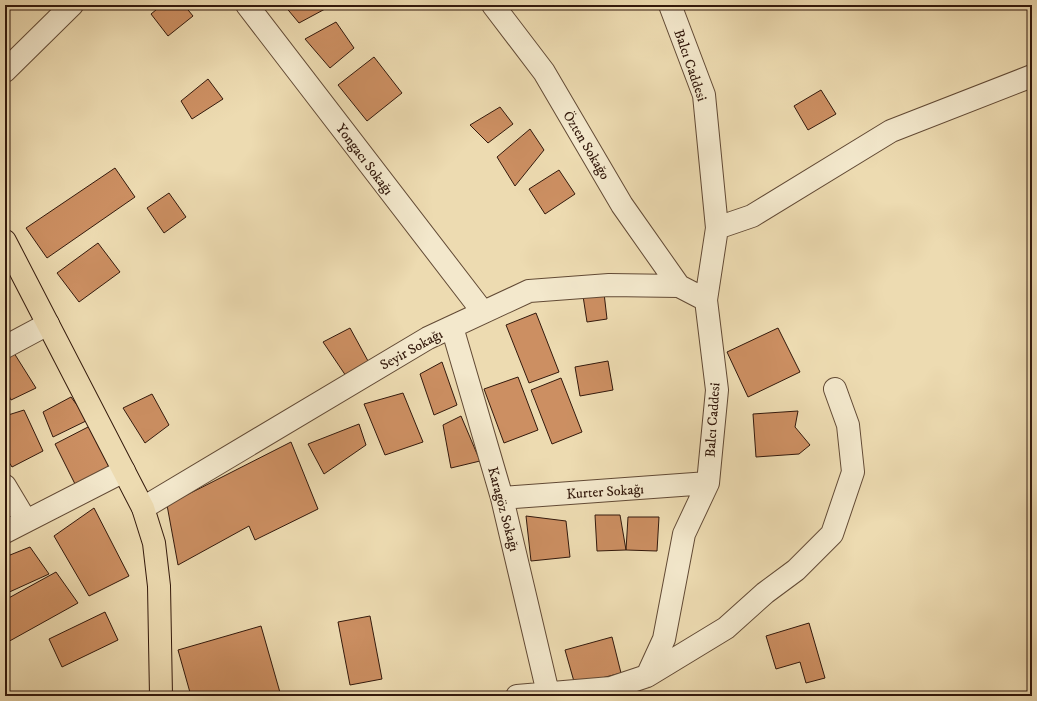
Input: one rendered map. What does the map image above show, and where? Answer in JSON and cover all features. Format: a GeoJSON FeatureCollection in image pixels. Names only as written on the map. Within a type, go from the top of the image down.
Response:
{"type":"FeatureCollection","features":[{"type":"Feature","properties":{"kind":"main road"},"geometry":{"type":"LineString","coordinates":[[6,246],[143,508],[154,543],[159,586],[161,696]]}},
{"type":"Feature","properties":{"kind":"street"},"geometry":{"type":"LineString","coordinates":[[5,71],[72,5]]}},
{"type":"Feature","properties":{"kind":"street","name":"Yongacı Sokağı"},"geometry":{"type":"LineString","coordinates":[[247,5],[483,312]]}},
{"type":"Feature","properties":{"kind":"street","name":"Özten Sokağo"},"geometry":{"type":"LineString","coordinates":[[493,5],[544,72],[622,206],[679,286]]}},
{"type":"Feature","properties":{"kind":"street","name":"Balcı Caddesi"},"geometry":{"type":"LineString","coordinates":[[647,676],[664,640],[684,534],[708,483],[717,390],[706,300],[717,228],[704,95],[670,5]]}},
{"type":"Feature","properties":{"kind":"street"},"geometry":{"type":"LineString","coordinates":[[717,228],[752,216],[891,131],[1032,76]]}},
{"type":"Feature","properties":{"kind":"street","name":"Seyir Sokağı"},"geometry":{"type":"LineString","coordinates":[[143,508],[428,338],[529,291],[609,285],[679,286],[706,300]]}},
{"type":"Feature","properties":{"kind":"street"},"geometry":{"type":"LineString","coordinates":[[5,347],[48,324]]}},
{"type":"Feature","properties":{"kind":"street","name":"Karagöz Sokağı"},"geometry":{"type":"LineString","coordinates":[[452,327],[502,498],[548,693]]}},
{"type":"Feature","properties":{"kind":"street"},"geometry":{"type":"LineString","coordinates":[[517,696],[611,688],[647,676],[726,628],[765,593],[796,570],[832,534],[853,472],[848,425],[835,389]]}},
{"type":"Feature","properties":{"kind":"street"},"geometry":{"type":"LineString","coordinates":[[5,532],[124,471]]}},
{"type":"Feature","properties":{"kind":"street","name":"Kurter Sokağı"},"geometry":{"type":"LineString","coordinates":[[502,498],[708,483]]}},
{"type":"Feature","properties":{"kind":"street"},"geometry":{"type":"LineString","coordinates":[[5,486],[26,521]]}},
{"type":"Feature","properties":{"kind":"building"},"geometry":{"type":"Polygon","coordinates":[[[162,5],[184,5],[193,16],[168,36],[151,14],[162,5]]]}},
{"type":"Feature","properties":{"kind":"building"},"geometry":{"type":"Polygon","coordinates":[[[284,5],[321,5],[325,9],[299,23],[284,5]]]}},
{"type":"Feature","properties":{"kind":"building"},"geometry":{"type":"Polygon","coordinates":[[[336,22],[354,48],[330,68],[305,39],[336,22]]]}},
{"type":"Feature","properties":{"kind":"building"},"geometry":{"type":"Polygon","coordinates":[[[374,57],[402,93],[367,121],[338,85],[374,57]]]}},
{"type":"Feature","properties":{"kind":"building"},"geometry":{"type":"Polygon","coordinates":[[[208,79],[223,99],[192,119],[181,101],[208,79]]]}},
{"type":"Feature","properties":{"kind":"building"},"geometry":{"type":"Polygon","coordinates":[[[821,90],[836,114],[808,130],[794,106],[821,90]]]}},
{"type":"Feature","properties":{"kind":"building"},"geometry":{"type":"Polygon","coordinates":[[[500,107],[513,124],[488,143],[470,125],[500,107]]]}},
{"type":"Feature","properties":{"kind":"building"},"geometry":{"type":"Polygon","coordinates":[[[530,129],[544,150],[515,186],[497,157],[530,129]]]}},
{"type":"Feature","properties":{"kind":"building"},"geometry":{"type":"Polygon","coordinates":[[[115,168],[135,197],[47,258],[26,228],[115,168]]]}},
{"type":"Feature","properties":{"kind":"building"},"geometry":{"type":"Polygon","coordinates":[[[559,170],[575,194],[545,214],[529,189],[559,170]]]}},
{"type":"Feature","properties":{"kind":"building"},"geometry":{"type":"Polygon","coordinates":[[[169,193],[186,217],[164,233],[147,208],[169,193]]]}},
{"type":"Feature","properties":{"kind":"building"},"geometry":{"type":"Polygon","coordinates":[[[98,243],[120,272],[79,302],[57,273],[98,243]]]}},
{"type":"Feature","properties":{"kind":"building"},"geometry":{"type":"Polygon","coordinates":[[[604,293],[607,319],[587,322],[583,296],[604,293]]]}},
{"type":"Feature","properties":{"kind":"building"},"geometry":{"type":"Polygon","coordinates":[[[536,313],[559,372],[529,383],[506,325],[536,313]]]}},
{"type":"Feature","properties":{"kind":"building"},"geometry":{"type":"Polygon","coordinates":[[[350,328],[368,361],[346,376],[323,342],[350,328]]]}},
{"type":"Feature","properties":{"kind":"building"},"geometry":{"type":"Polygon","coordinates":[[[778,328],[800,372],[748,397],[727,352],[778,328]]]}},
{"type":"Feature","properties":{"kind":"building"},"geometry":{"type":"Polygon","coordinates":[[[14,353],[36,388],[11,400],[5,388],[5,358],[14,353]]]}},
{"type":"Feature","properties":{"kind":"building"},"geometry":{"type":"Polygon","coordinates":[[[608,361],[613,390],[580,396],[575,367],[608,361]]]}},
{"type":"Feature","properties":{"kind":"building"},"geometry":{"type":"Polygon","coordinates":[[[442,362],[457,405],[434,415],[420,374],[442,362]]]}},
{"type":"Feature","properties":{"kind":"building"},"geometry":{"type":"Polygon","coordinates":[[[518,377],[538,430],[504,443],[484,389],[518,377]]]}},
{"type":"Feature","properties":{"kind":"building"},"geometry":{"type":"Polygon","coordinates":[[[561,378],[582,432],[552,444],[531,390],[561,378]]]}},
{"type":"Feature","properties":{"kind":"building"},"geometry":{"type":"Polygon","coordinates":[[[403,393],[423,442],[385,455],[364,404],[403,393]]]}},
{"type":"Feature","properties":{"kind":"building"},"geometry":{"type":"Polygon","coordinates":[[[152,394],[169,425],[145,443],[123,408],[152,394]]]}},
{"type":"Feature","properties":{"kind":"building"},"geometry":{"type":"Polygon","coordinates":[[[71,397],[88,420],[53,437],[43,412],[71,397]]]}},
{"type":"Feature","properties":{"kind":"building"},"geometry":{"type":"Polygon","coordinates":[[[24,410],[43,451],[12,467],[5,456],[5,416],[24,410]]]}},
{"type":"Feature","properties":{"kind":"building"},"geometry":{"type":"Polygon","coordinates":[[[798,411],[795,427],[810,445],[799,454],[756,457],[753,414],[798,411]]]}},
{"type":"Feature","properties":{"kind":"building"},"geometry":{"type":"Polygon","coordinates":[[[461,416],[480,461],[451,468],[443,425],[461,416]]]}},
{"type":"Feature","properties":{"kind":"building"},"geometry":{"type":"Polygon","coordinates":[[[359,424],[366,445],[324,474],[308,444],[359,424]]]}},
{"type":"Feature","properties":{"kind":"building"},"geometry":{"type":"Polygon","coordinates":[[[90,426],[115,470],[77,488],[55,444],[90,426]]]}},
{"type":"Feature","properties":{"kind":"building"},"geometry":{"type":"Polygon","coordinates":[[[291,442],[318,509],[255,540],[249,526],[178,565],[167,505],[291,442]]]}},
{"type":"Feature","properties":{"kind":"building"},"geometry":{"type":"Polygon","coordinates":[[[94,508],[129,576],[89,596],[54,536],[94,508]]]}},
{"type":"Feature","properties":{"kind":"building"},"geometry":{"type":"Polygon","coordinates":[[[595,515],[620,515],[626,550],[597,551],[595,515]]]}},
{"type":"Feature","properties":{"kind":"building"},"geometry":{"type":"Polygon","coordinates":[[[526,516],[566,521],[570,557],[531,561],[526,516]]]}},
{"type":"Feature","properties":{"kind":"building"},"geometry":{"type":"Polygon","coordinates":[[[628,517],[659,517],[657,551],[626,550],[628,517]]]}},
{"type":"Feature","properties":{"kind":"building"},"geometry":{"type":"Polygon","coordinates":[[[30,547],[49,574],[5,594],[5,557],[30,547]]]}},
{"type":"Feature","properties":{"kind":"building"},"geometry":{"type":"Polygon","coordinates":[[[56,572],[78,603],[6,643],[5,600],[56,572]]]}},
{"type":"Feature","properties":{"kind":"building"},"geometry":{"type":"Polygon","coordinates":[[[105,612],[118,640],[62,667],[49,639],[105,612]]]}},
{"type":"Feature","properties":{"kind":"building"},"geometry":{"type":"Polygon","coordinates":[[[370,616],[382,679],[350,685],[338,622],[370,616]]]}},
{"type":"Feature","properties":{"kind":"building"},"geometry":{"type":"Polygon","coordinates":[[[809,623],[825,678],[806,683],[800,662],[776,669],[766,636],[809,623]]]}},
{"type":"Feature","properties":{"kind":"building"},"geometry":{"type":"Polygon","coordinates":[[[261,626],[281,696],[191,696],[178,650],[261,626]]]}},
{"type":"Feature","properties":{"kind":"building"},"geometry":{"type":"Polygon","coordinates":[[[612,637],[621,673],[575,685],[565,650],[612,637]]]}}]}
